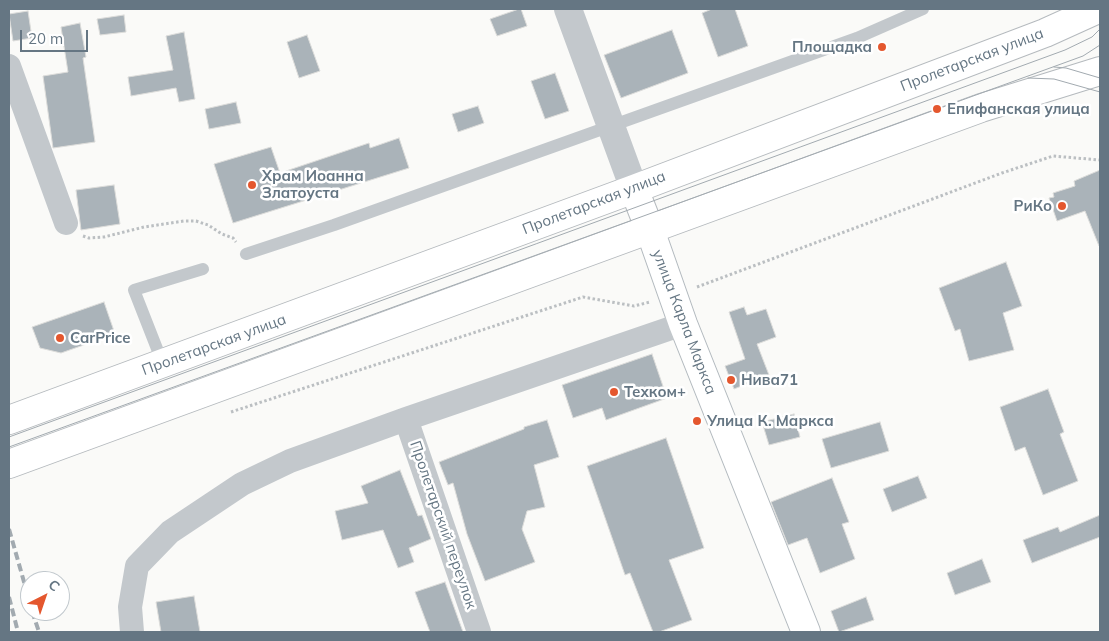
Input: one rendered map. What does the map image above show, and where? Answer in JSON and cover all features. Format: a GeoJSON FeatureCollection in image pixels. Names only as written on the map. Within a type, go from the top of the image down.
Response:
{"type":"FeatureCollection","features":[{"type":"Feature","properties":{"kind":"main road","name":"Пролетарская улица"},"geometry":{"type":"LineString","coordinates":[[9,420],[1045,33],[1098,9]]}},
{"type":"Feature","properties":{"kind":"main road"},"geometry":{"type":"LineString","coordinates":[[9,464],[981,108],[1100,71]]}},
{"type":"Feature","properties":{"kind":"main road","name":"улица Карла Маркса"},"geometry":{"type":"LineString","coordinates":[[634,188],[672,296],[806,632]]}},
{"type":"Feature","properties":{"kind":"street","name":"улица Карла Маркса"},"geometry":{"type":"LineString","coordinates":[[568,9],[634,188]]}},
{"type":"Feature","properties":{"kind":"street"},"geometry":{"type":"LineString","coordinates":[[9,66],[66,224]]}},
{"type":"Feature","properties":{"kind":"street"},"geometry":{"type":"LineString","coordinates":[[132,632],[130,607],[137,566],[170,532],[242,484],[290,461],[683,324]]}},
{"type":"Feature","properties":{"kind":"street","name":"Пролетарский переулок"},"geometry":{"type":"LineString","coordinates":[[406,419],[479,632]]}},
{"type":"Feature","properties":{"kind":"lane"},"geometry":{"type":"LineString","coordinates":[[246,254],[334,225],[857,38],[923,9]]}},
{"type":"Feature","properties":{"kind":"lane"},"geometry":{"type":"LineString","coordinates":[[163,364],[134,290],[203,269]]}},
{"type":"Feature","properties":{"kind":"path"},"geometry":{"type":"LineString","coordinates":[[225,414],[583,298],[634,306],[672,296],[1002,173],[1053,156],[1100,160]]}},
{"type":"Feature","properties":{"kind":"path"},"geometry":{"type":"LineString","coordinates":[[66,224],[82,236],[89,238],[104,237],[184,221],[196,221],[233,238],[246,254]]}},
{"type":"Feature","properties":{"kind":"building"},"geometry":{"type":"Polygon","coordinates":[[[521,9],[527,26],[497,36],[490,19],[521,9]]]}},
{"type":"Feature","properties":{"kind":"building"},"geometry":{"type":"Polygon","coordinates":[[[712,9],[735,9],[748,46],[718,57],[702,13],[712,9]]]}},
{"type":"Feature","properties":{"kind":"building"},"geometry":{"type":"Polygon","coordinates":[[[28,11],[32,38],[13,41],[9,14],[28,11]]]}},
{"type":"Feature","properties":{"kind":"building"},"geometry":{"type":"Polygon","coordinates":[[[124,15],[126,32],[100,35],[97,19],[124,15]]]}},
{"type":"Feature","properties":{"kind":"building"},"geometry":{"type":"Polygon","coordinates":[[[80,23],[86,57],[83,58],[95,142],[53,148],[43,76],[68,72],[61,27],[80,23]]]}},
{"type":"Feature","properties":{"kind":"building"},"geometry":{"type":"Polygon","coordinates":[[[672,30],[688,73],[621,98],[604,55],[672,30]]]}},
{"type":"Feature","properties":{"kind":"building"},"geometry":{"type":"Polygon","coordinates":[[[184,32],[195,99],[179,102],[176,88],[131,96],[128,77],[173,70],[166,36],[184,32]]]}},
{"type":"Feature","properties":{"kind":"building"},"geometry":{"type":"Polygon","coordinates":[[[307,35],[320,71],[299,78],[287,42],[307,35]]]}},
{"type":"Feature","properties":{"kind":"building"},"geometry":{"type":"Polygon","coordinates":[[[555,73],[569,111],[545,119],[531,81],[555,73]]]}},
{"type":"Feature","properties":{"kind":"building"},"geometry":{"type":"Polygon","coordinates":[[[236,102],[241,123],[209,129],[205,109],[236,102]]]}},
{"type":"Feature","properties":{"kind":"building"},"geometry":{"type":"Polygon","coordinates":[[[478,106],[484,123],[458,132],[452,114],[478,106]]]}},
{"type":"Feature","properties":{"kind":"building"},"geometry":{"type":"Polygon","coordinates":[[[399,138],[409,168],[233,223],[214,164],[271,147],[280,173],[369,143],[370,148],[399,138]]]}},
{"type":"Feature","properties":{"kind":"building"},"geometry":{"type":"Polygon","coordinates":[[[1100,170],[1099,246],[1085,211],[1057,221],[1049,198],[1054,197],[1053,193],[1075,186],[1074,181],[1100,170]]]}},
{"type":"Feature","properties":{"kind":"building"},"geometry":{"type":"Polygon","coordinates":[[[114,185],[120,224],[81,230],[76,190],[114,185]]]}},
{"type":"Feature","properties":{"kind":"building"},"geometry":{"type":"Polygon","coordinates":[[[1006,262],[1022,306],[1003,313],[1014,350],[969,361],[960,329],[955,331],[939,288],[1006,262]]]}},
{"type":"Feature","properties":{"kind":"building"},"geometry":{"type":"Polygon","coordinates":[[[104,302],[115,334],[61,353],[40,348],[32,327],[104,302]]]}},
{"type":"Feature","properties":{"kind":"building"},"geometry":{"type":"Polygon","coordinates":[[[744,307],[747,315],[766,309],[776,337],[757,344],[769,375],[734,389],[725,366],[745,359],[729,312],[744,307]]]}},
{"type":"Feature","properties":{"kind":"building","name":"Техком+"},"geometry":{"type":"Polygon","coordinates":[[[652,354],[667,398],[606,420],[602,408],[573,418],[562,385],[652,354]]]}},
{"type":"Feature","properties":{"kind":"building"},"geometry":{"type":"Polygon","coordinates":[[[1048,389],[1064,432],[1060,434],[1078,481],[1043,495],[1025,447],[1015,451],[1000,407],[1048,389]]]}},
{"type":"Feature","properties":{"kind":"building"},"geometry":{"type":"Polygon","coordinates":[[[794,414],[800,437],[769,445],[762,422],[794,414]]]}},
{"type":"Feature","properties":{"kind":"building"},"geometry":{"type":"Polygon","coordinates":[[[547,420],[559,457],[534,465],[545,507],[527,511],[522,529],[535,562],[485,581],[467,534],[453,483],[448,485],[439,462],[524,429],[524,427],[547,420]]]}},
{"type":"Feature","properties":{"kind":"building"},"geometry":{"type":"Polygon","coordinates":[[[880,422],[889,451],[831,468],[822,439],[880,422]]]}},
{"type":"Feature","properties":{"kind":"building"},"geometry":{"type":"Polygon","coordinates":[[[666,438],[704,548],[669,560],[692,620],[659,632],[653,632],[630,573],[625,575],[587,466],[666,438]]]}},
{"type":"Feature","properties":{"kind":"building"},"geometry":{"type":"Polygon","coordinates":[[[400,470],[418,516],[422,515],[431,539],[409,548],[414,562],[398,568],[383,530],[342,540],[335,511],[368,503],[361,486],[400,470]]]}},
{"type":"Feature","properties":{"kind":"building"},"geometry":{"type":"Polygon","coordinates":[[[918,476],[927,498],[892,512],[883,489],[918,476]]]}},
{"type":"Feature","properties":{"kind":"building"},"geometry":{"type":"Polygon","coordinates":[[[832,478],[849,522],[842,524],[855,559],[820,573],[807,538],[788,545],[771,502],[832,478]]]}},
{"type":"Feature","properties":{"kind":"building"},"geometry":{"type":"Polygon","coordinates":[[[1100,515],[1100,537],[1032,563],[1023,540],[1058,527],[1060,532],[1100,515]]]}},
{"type":"Feature","properties":{"kind":"building"},"geometry":{"type":"Polygon","coordinates":[[[982,559],[991,582],[955,595],[947,573],[982,559]]]}},
{"type":"Feature","properties":{"kind":"building"},"geometry":{"type":"Polygon","coordinates":[[[445,582],[463,632],[430,632],[415,592],[445,582]]]}},
{"type":"Feature","properties":{"kind":"building"},"geometry":{"type":"Polygon","coordinates":[[[194,596],[200,632],[161,632],[156,602],[194,596]]]}},
{"type":"Feature","properties":{"kind":"building"},"geometry":{"type":"Polygon","coordinates":[[[866,597],[874,620],[839,632],[831,611],[866,597]]]}},
{"type":"Feature","properties":{"kind":"tram line"},"geometry":{"type":"LineString","coordinates":[[9,437],[1065,50],[1092,37],[1100,29]]}},
{"type":"Feature","properties":{"kind":"tram line"},"geometry":{"type":"LineString","coordinates":[[9,447],[1083,56],[1100,45]]}},
{"type":"Feature","properties":{"kind":"tram line"},"geometry":{"type":"LineString","coordinates":[[1054,67],[1066,68],[1100,78]]}},
{"type":"Feature","properties":{"kind":"tram line"},"geometry":{"type":"LineString","coordinates":[[1028,78],[1054,79],[1100,92]]}},
{"type":"Feature","properties":{"kind":"railway"},"geometry":{"type":"LineString","coordinates":[[9,529],[21,571]]}},
{"type":"Feature","properties":{"kind":"railway"},"geometry":{"type":"LineString","coordinates":[[9,597],[18,632]]}},
{"type":"Feature","properties":{"kind":"railway"},"geometry":{"type":"LineString","coordinates":[[35,621],[39,632]]}},
{"type":"Feature","properties":{"kind":"place","name":"Площадка"},"geometry":{"type":"Point","coordinates":[882,47]}},
{"type":"Feature","properties":{"kind":"place","name":"Епифанская улица"},"geometry":{"type":"Point","coordinates":[937,109]}},
{"type":"Feature","properties":{"kind":"place","name":"Храм Иоанна Златоуста"},"geometry":{"type":"Point","coordinates":[252,185]}},
{"type":"Feature","properties":{"kind":"place","name":"РиКо"},"geometry":{"type":"Point","coordinates":[1062,206]}},
{"type":"Feature","properties":{"kind":"place","name":"CarPrice"},"geometry":{"type":"Point","coordinates":[60,338]}},
{"type":"Feature","properties":{"kind":"place","name":"Нива71"},"geometry":{"type":"Point","coordinates":[731,380]}},
{"type":"Feature","properties":{"kind":"place","name":"Техком+"},"geometry":{"type":"Point","coordinates":[614,392]}},
{"type":"Feature","properties":{"kind":"place","name":"Улица К. Маркса"},"geometry":{"type":"Point","coordinates":[697,421]}}]}
